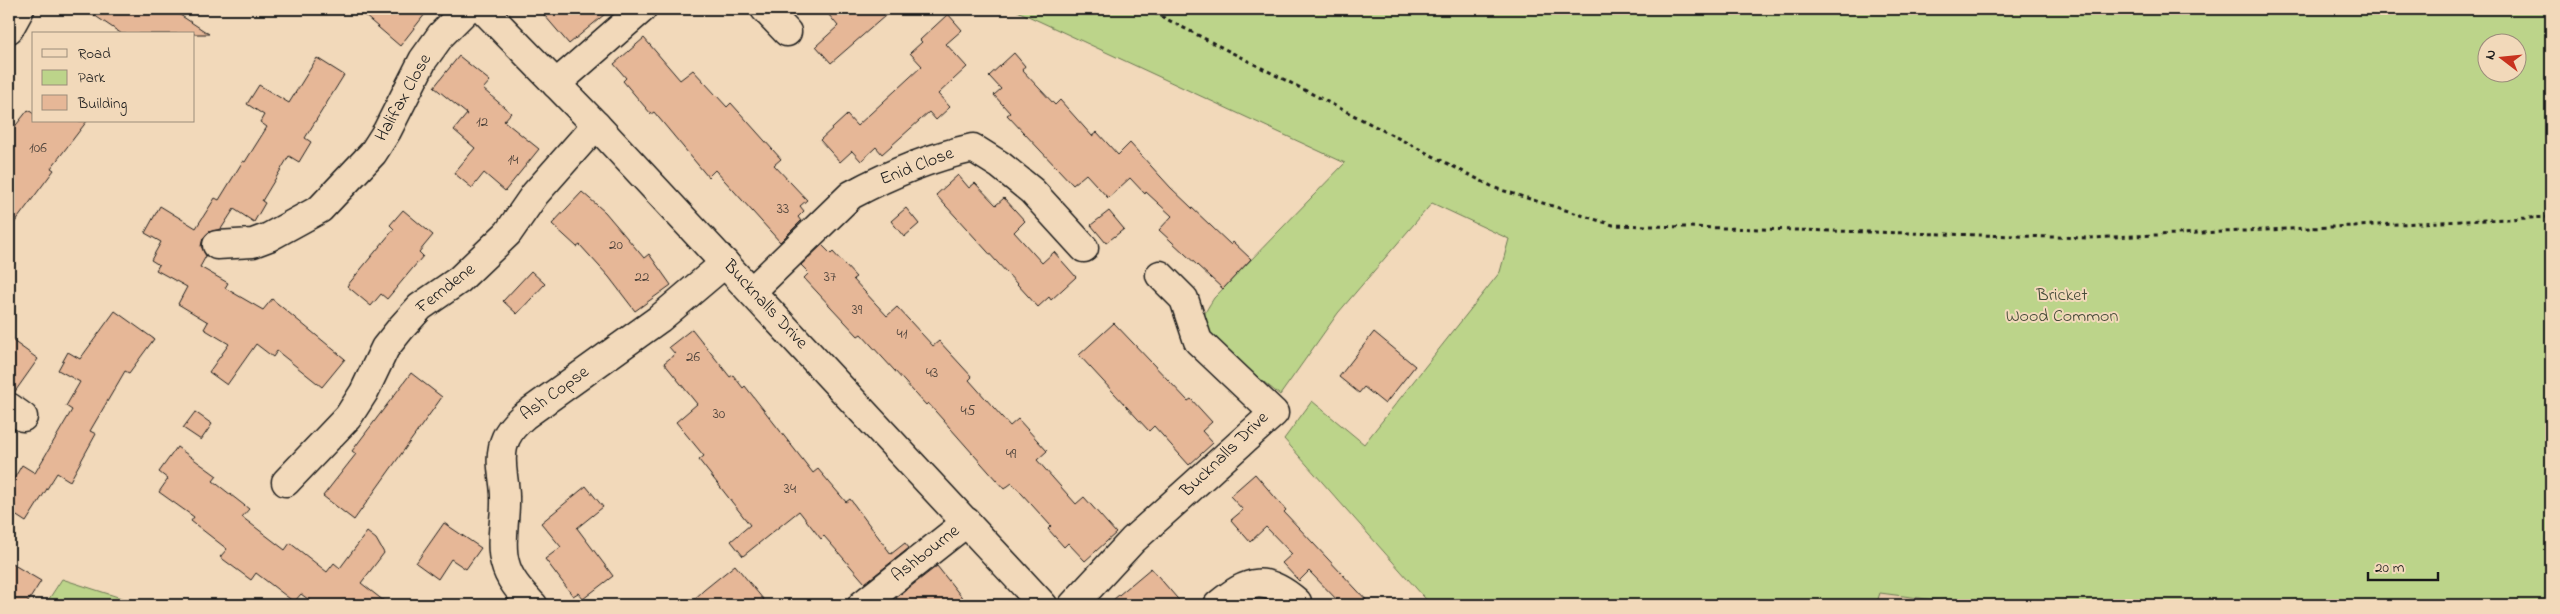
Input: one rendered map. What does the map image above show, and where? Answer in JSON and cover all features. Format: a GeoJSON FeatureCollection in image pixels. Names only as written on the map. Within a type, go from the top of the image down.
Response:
{"type":"FeatureCollection","features":[{"type":"Feature","properties":{"kind":"street"},"geometry":{"type":"LineString","coordinates":[[9,29],[20,9]]}},
{"type":"Feature","properties":{"kind":"street","name":"Halifax Close"},"geometry":{"type":"LineString","coordinates":[[217,245],[253,243],[269,237],[320,209],[373,153],[399,109],[423,60],[441,35],[467,9]]}},
{"type":"Feature","properties":{"kind":"street","name":"Bucknalls Drive"},"geometry":{"type":"LineString","coordinates":[[483,9],[752,291],[1043,605]]}},
{"type":"Feature","properties":{"kind":"street"},"geometry":{"type":"LineString","coordinates":[[556,84],[642,9]]}},
{"type":"Feature","properties":{"kind":"street"},"geometry":{"type":"LineString","coordinates":[[766,9],[787,32]]}},
{"type":"Feature","properties":{"kind":"street","name":"Ferndene"},"geometry":{"type":"LineString","coordinates":[[286,482],[348,417],[364,392],[385,348],[401,328],[420,307],[459,280],[508,234],[535,194],[596,126]]}},
{"type":"Feature","properties":{"kind":"street","name":"Enid Close"},"geometry":{"type":"LineString","coordinates":[[752,291],[851,195],[872,184],[939,158],[973,148],[1000,165],[1032,191],[1084,248]]}},
{"type":"Feature","properties":{"kind":"street","name":"Ash Copse"},"geometry":{"type":"LineString","coordinates":[[533,605],[512,580],[505,563],[503,542],[505,496],[500,464],[503,446],[510,429],[524,416],[684,300],[725,263]]}},
{"type":"Feature","properties":{"kind":"street","name":"Bucknalls Drive"},"geometry":{"type":"LineString","coordinates":[[1073,605],[1133,540],[1274,413],[1198,341],[1184,299],[1160,275]]}},
{"type":"Feature","properties":{"kind":"street","name":"Ashbourne"},"geometry":{"type":"LineString","coordinates":[[862,605],[967,522]]}},
{"type":"Feature","properties":{"kind":"street"},"geometry":{"type":"LineString","coordinates":[[1218,605],[1239,590],[1258,583],[1271,584],[1282,590],[1296,602]]}},
{"type":"Feature","properties":{"kind":"path"},"geometry":{"type":"LineString","coordinates":[[1147,9],[1495,188],[1613,225],[2090,238],[2551,217]]}},
{"type":"Feature","properties":{"kind":"shaded area"},"geometry":{"type":"Polygon","coordinates":[[[1880,593],[1973,605],[1876,605],[1880,593]]]}},
{"type":"Feature","properties":{"kind":"green space","name":"Bricket Wood Common"},"geometry":{"type":"Polygon","coordinates":[[[1013,9],[2551,9],[2551,605],[1973,605],[1880,593],[1876,605],[1431,605],[1284,439],[1312,401],[1364,444],[1500,272],[1509,239],[1432,203],[1338,313],[1280,395],[1208,337],[1203,321],[1205,313],[1214,298],[1345,163],[1013,9]]]}},
{"type":"Feature","properties":{"kind":"green space"},"geometry":{"type":"Polygon","coordinates":[[[62,579],[143,605],[45,605],[62,579]]]}},
{"type":"Feature","properties":{"kind":"building"},"geometry":{"type":"Polygon","coordinates":[[[85,9],[171,9],[209,34],[195,34],[195,32],[119,32],[85,9]]]}},
{"type":"Feature","properties":{"kind":"building"},"geometry":{"type":"Polygon","coordinates":[[[357,9],[429,9],[400,46],[357,9]]]}},
{"type":"Feature","properties":{"kind":"building"},"geometry":{"type":"Polygon","coordinates":[[[539,9],[611,9],[569,44],[539,9]]]}},
{"type":"Feature","properties":{"kind":"building"},"geometry":{"type":"Polygon","coordinates":[[[824,9],[893,9],[831,63],[816,46],[838,26],[824,9]]]}},
{"type":"Feature","properties":{"kind":"building"},"geometry":{"type":"Polygon","coordinates":[[[948,14],[962,30],[946,44],[967,67],[938,94],[950,107],[936,120],[929,112],[882,154],[876,147],[861,161],[852,151],[840,162],[820,140],[847,115],[857,126],[922,66],[910,53],[922,42],[920,40],[948,14]]]}},
{"type":"Feature","properties":{"kind":"building"},"geometry":{"type":"Polygon","coordinates":[[[644,38],[680,80],[693,70],[727,107],[731,103],[781,159],[774,165],[807,200],[800,206],[804,211],[798,217],[801,221],[780,242],[715,170],[708,177],[654,112],[651,114],[623,81],[626,78],[614,64],[644,38]]]}},
{"type":"Feature","properties":{"kind":"building"},"geometry":{"type":"Polygon","coordinates":[[[1014,53],[1025,66],[1022,70],[1055,105],[1060,100],[1092,136],[1097,132],[1118,155],[1130,143],[1171,188],[1231,245],[1233,242],[1251,259],[1223,289],[1159,230],[1172,216],[1146,192],[1145,194],[1130,178],[1108,198],[1086,174],[1073,185],[1007,115],[1010,113],[994,95],[1001,89],[989,76],[1014,53]]]}},
{"type":"Feature","properties":{"kind":"building"},"geometry":{"type":"Polygon","coordinates":[[[459,56],[490,81],[483,89],[511,113],[504,121],[539,149],[505,191],[484,173],[472,188],[454,173],[475,148],[454,130],[467,114],[434,87],[459,56]]]}},
{"type":"Feature","properties":{"kind":"building"},"geometry":{"type":"Polygon","coordinates":[[[317,58],[344,75],[305,138],[311,142],[299,162],[289,156],[262,201],[265,203],[254,222],[234,209],[221,229],[209,232],[203,238],[201,246],[206,256],[200,267],[228,283],[225,288],[263,310],[272,299],[345,359],[322,387],[277,351],[273,357],[256,344],[227,385],[209,372],[229,344],[204,329],[208,322],[178,304],[187,287],[156,270],[159,265],[151,260],[161,242],[145,233],[160,206],[196,228],[215,198],[219,200],[267,127],[260,122],[264,115],[247,104],[259,85],[289,103],[317,58]]]}},
{"type":"Feature","properties":{"kind":"building"},"geometry":{"type":"Polygon","coordinates":[[[28,110],[32,113],[32,122],[86,122],[51,168],[54,170],[9,230],[9,134],[28,110]]]}},
{"type":"Feature","properties":{"kind":"building"},"geometry":{"type":"Polygon","coordinates":[[[958,175],[969,188],[975,183],[996,205],[1004,198],[1025,221],[1014,232],[1042,263],[1054,252],[1076,277],[1051,300],[1049,297],[1038,307],[936,195],[958,175]]]}},
{"type":"Feature","properties":{"kind":"building"},"geometry":{"type":"Polygon","coordinates":[[[582,192],[605,212],[644,258],[649,254],[671,285],[635,311],[609,277],[580,245],[577,247],[552,224],[582,192]]]}},
{"type":"Feature","properties":{"kind":"building"},"geometry":{"type":"Polygon","coordinates":[[[906,208],[919,224],[904,237],[891,221],[906,208]]]}},
{"type":"Feature","properties":{"kind":"building"},"geometry":{"type":"Polygon","coordinates":[[[403,210],[433,235],[419,252],[423,256],[387,299],[381,294],[371,306],[347,286],[394,229],[390,225],[403,210]]]}},
{"type":"Feature","properties":{"kind":"building"},"geometry":{"type":"Polygon","coordinates":[[[1109,211],[1124,229],[1106,243],[1091,225],[1109,211]]]}},
{"type":"Feature","properties":{"kind":"building"},"geometry":{"type":"Polygon","coordinates":[[[822,245],[831,254],[833,252],[856,277],[853,279],[887,316],[897,307],[933,346],[939,341],[972,377],[969,380],[1010,426],[1018,419],[1047,451],[1037,460],[1076,504],[1084,497],[1116,533],[1085,561],[1068,543],[1064,547],[1048,529],[1051,526],[1012,483],[1004,489],[928,403],[926,405],[861,334],[858,336],[804,278],[809,273],[801,265],[822,245]]]}},
{"type":"Feature","properties":{"kind":"building"},"geometry":{"type":"Polygon","coordinates":[[[531,271],[545,284],[517,314],[503,301],[531,271]]]}},
{"type":"Feature","properties":{"kind":"building"},"geometry":{"type":"Polygon","coordinates":[[[115,311],[154,339],[129,373],[125,371],[90,431],[96,434],[70,481],[57,473],[26,522],[9,511],[9,487],[22,465],[35,473],[72,410],[66,406],[80,382],[58,370],[68,352],[80,359],[115,311]]]}},
{"type":"Feature","properties":{"kind":"building"},"geometry":{"type":"Polygon","coordinates":[[[1114,323],[1188,401],[1191,399],[1212,422],[1202,431],[1213,443],[1189,465],[1154,426],[1149,431],[1079,355],[1114,323]]]}},
{"type":"Feature","properties":{"kind":"building"},"geometry":{"type":"Polygon","coordinates":[[[692,329],[730,377],[733,375],[743,388],[745,386],[813,473],[818,469],[846,502],[850,499],[891,554],[905,543],[909,548],[865,583],[824,536],[821,539],[799,511],[743,556],[731,541],[750,525],[699,460],[704,456],[676,422],[697,404],[664,363],[675,354],[669,347],[692,329]]]}},
{"type":"Feature","properties":{"kind":"building"},"geometry":{"type":"Polygon","coordinates":[[[1374,332],[1415,366],[1385,404],[1364,387],[1359,393],[1339,377],[1374,332]]]}},
{"type":"Feature","properties":{"kind":"building"},"geometry":{"type":"Polygon","coordinates":[[[9,338],[38,359],[14,393],[9,392],[9,338]]]}},
{"type":"Feature","properties":{"kind":"building"},"geometry":{"type":"Polygon","coordinates":[[[411,373],[442,397],[354,520],[323,496],[356,454],[352,451],[411,373]]]}},
{"type":"Feature","properties":{"kind":"building"},"geometry":{"type":"Polygon","coordinates":[[[195,412],[212,424],[201,440],[183,428],[195,412]]]}},
{"type":"Feature","properties":{"kind":"building"},"geometry":{"type":"Polygon","coordinates":[[[177,447],[217,476],[213,481],[249,509],[242,517],[285,550],[290,543],[327,572],[334,563],[340,568],[367,532],[376,539],[384,553],[361,583],[389,605],[316,605],[301,594],[294,602],[256,573],[251,580],[220,557],[227,549],[191,521],[194,517],[159,492],[168,479],[159,472],[177,447]]]}},
{"type":"Feature","properties":{"kind":"building"},"geometry":{"type":"Polygon","coordinates":[[[1255,474],[1286,510],[1284,512],[1371,605],[1342,605],[1309,571],[1299,581],[1282,563],[1292,554],[1266,527],[1250,542],[1231,520],[1243,510],[1230,496],[1255,474]]]}},
{"type":"Feature","properties":{"kind":"building"},"geometry":{"type":"Polygon","coordinates":[[[586,486],[603,507],[577,528],[613,576],[583,599],[578,593],[573,596],[545,559],[561,547],[541,523],[586,486]]]}},
{"type":"Feature","properties":{"kind":"building"},"geometry":{"type":"Polygon","coordinates":[[[444,523],[481,548],[466,569],[451,559],[438,579],[416,563],[444,523]]]}},
{"type":"Feature","properties":{"kind":"building"},"geometry":{"type":"Polygon","coordinates":[[[9,562],[41,581],[26,605],[9,605],[9,562]]]}},
{"type":"Feature","properties":{"kind":"building"},"geometry":{"type":"Polygon","coordinates":[[[735,565],[768,605],[688,605],[704,590],[735,565]]]}},
{"type":"Feature","properties":{"kind":"building"},"geometry":{"type":"Polygon","coordinates":[[[937,566],[968,605],[901,605],[896,598],[937,566]]]}},
{"type":"Feature","properties":{"kind":"building"},"geometry":{"type":"Polygon","coordinates":[[[1151,568],[1183,605],[1107,605],[1151,568]]]}}]}
